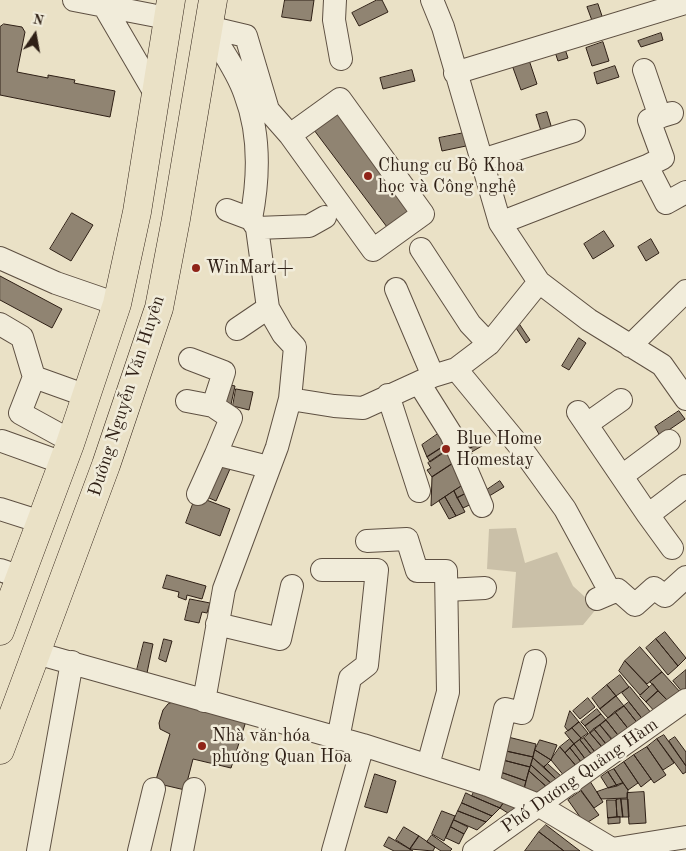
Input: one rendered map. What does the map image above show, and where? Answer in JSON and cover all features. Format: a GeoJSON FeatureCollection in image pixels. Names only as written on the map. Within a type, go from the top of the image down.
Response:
{"type":"FeatureCollection","features":[{"type":"Feature","properties":{"kind":"main road","name":"Đường Nguyễn Văn Huyên"},"geometry":{"type":"LineString","coordinates":[[0,750],[106,464],[159,308],[178,210],[213,0]]}},
{"type":"Feature","properties":{"kind":"main road","name":"Đường Nguyễn Văn Huyên"},"geometry":{"type":"LineString","coordinates":[[0,631],[10,574],[41,522],[87,396],[117,304],[137,212],[169,9]]}},
{"type":"Feature","properties":{"kind":"main road"},"geometry":{"type":"LineString","coordinates":[[169,9],[208,27]]}},
{"type":"Feature","properties":{"kind":"street"},"geometry":{"type":"LineString","coordinates":[[74,0],[169,9]]}},
{"type":"Feature","properties":{"kind":"street"},"geometry":{"type":"LineString","coordinates":[[334,0],[334,20],[341,59]]}},
{"type":"Feature","properties":{"kind":"street"},"geometry":{"type":"LineString","coordinates":[[432,0],[443,26],[455,73],[500,223],[539,282],[588,320],[662,365],[686,399]]}},
{"type":"Feature","properties":{"kind":"street"},"geometry":{"type":"LineString","coordinates":[[455,73],[685,2]]}},
{"type":"Feature","properties":{"kind":"street"},"geometry":{"type":"LineString","coordinates":[[107,3],[156,95]]}},
{"type":"Feature","properties":{"kind":"street"},"geometry":{"type":"LineString","coordinates":[[208,27],[246,36],[268,110],[290,134],[373,250],[423,214],[340,99],[290,134]]}},
{"type":"Feature","properties":{"kind":"street"},"geometry":{"type":"LineString","coordinates":[[204,701],[224,589],[277,447],[290,399],[295,347],[283,334],[268,308],[254,224],[257,189],[256,129],[245,93],[208,27]]}},
{"type":"Feature","properties":{"kind":"street"},"geometry":{"type":"LineString","coordinates":[[500,223],[647,166],[663,158],[649,120],[666,115],[644,70]]}},
{"type":"Feature","properties":{"kind":"street"},"geometry":{"type":"LineString","coordinates":[[482,160],[574,131]]}},
{"type":"Feature","properties":{"kind":"street"},"geometry":{"type":"LineString","coordinates":[[647,166],[666,203],[686,192]]}},
{"type":"Feature","properties":{"kind":"street"},"geometry":{"type":"LineString","coordinates":[[227,210],[254,224],[309,226],[325,218]]}},
{"type":"Feature","properties":{"kind":"street"},"geometry":{"type":"LineString","coordinates":[[421,249],[470,324],[489,344]]}},
{"type":"Feature","properties":{"kind":"street"},"geometry":{"type":"LineString","coordinates":[[0,258],[56,283],[117,304]]}},
{"type":"Feature","properties":{"kind":"street"},"geometry":{"type":"LineString","coordinates":[[290,399],[334,406],[363,408],[426,379],[456,369],[489,344],[539,282]]}},
{"type":"Feature","properties":{"kind":"street"},"geometry":{"type":"LineString","coordinates":[[396,289],[426,379],[482,506]]}},
{"type":"Feature","properties":{"kind":"street"},"geometry":{"type":"LineString","coordinates":[[630,346],[686,291]]}},
{"type":"Feature","properties":{"kind":"street"},"geometry":{"type":"LineString","coordinates":[[237,329],[268,308]]}},
{"type":"Feature","properties":{"kind":"street"},"geometry":{"type":"LineString","coordinates":[[0,324],[22,337],[34,376],[20,413],[67,452]]}},
{"type":"Feature","properties":{"kind":"street"},"geometry":{"type":"LineString","coordinates":[[190,359],[224,372],[213,406]]}},
{"type":"Feature","properties":{"kind":"street"},"geometry":{"type":"LineString","coordinates":[[456,369],[522,448],[565,510],[602,593],[618,590],[635,605],[654,588],[665,596],[686,578]]}},
{"type":"Feature","properties":{"kind":"street"},"geometry":{"type":"LineString","coordinates":[[34,376],[87,396]]}},
{"type":"Feature","properties":{"kind":"street"},"geometry":{"type":"LineString","coordinates":[[388,395],[419,491]]}},
{"type":"Feature","properties":{"kind":"street"},"geometry":{"type":"LineString","coordinates":[[621,400],[582,418],[672,548]]}},
{"type":"Feature","properties":{"kind":"street"},"geometry":{"type":"LineString","coordinates":[[187,401],[213,406],[231,418],[198,494]]}},
{"type":"Feature","properties":{"kind":"street"},"geometry":{"type":"LineString","coordinates":[[2,440],[67,452]]}},
{"type":"Feature","properties":{"kind":"street"},"geometry":{"type":"LineString","coordinates":[[622,476],[669,441]]}},
{"type":"Feature","properties":{"kind":"street"},"geometry":{"type":"LineString","coordinates":[[216,454],[268,467]]}},
{"type":"Feature","properties":{"kind":"street"},"geometry":{"type":"LineString","coordinates":[[648,515],[686,486]]}},
{"type":"Feature","properties":{"kind":"street"},"geometry":{"type":"LineString","coordinates":[[0,509],[41,522]]}},
{"type":"Feature","properties":{"kind":"street"},"geometry":{"type":"LineString","coordinates":[[368,541],[407,539],[417,572],[446,570],[448,692],[428,765]]}},
{"type":"Feature","properties":{"kind":"street"},"geometry":{"type":"LineString","coordinates":[[322,570],[378,570],[367,665],[350,678],[338,739]]}},
{"type":"Feature","properties":{"kind":"street"},"geometry":{"type":"LineString","coordinates":[[217,624],[280,640],[292,586]]}},
{"type":"Feature","properties":{"kind":"street"},"geometry":{"type":"LineString","coordinates":[[447,590],[485,588]]}},
{"type":"Feature","properties":{"kind":"street"},"geometry":{"type":"LineString","coordinates":[[36,653],[363,745],[488,785],[538,805],[611,850],[640,848],[686,837]]}},
{"type":"Feature","properties":{"kind":"street"},"geometry":{"type":"LineString","coordinates":[[488,785],[505,709],[522,714],[535,661]]}},
{"type":"Feature","properties":{"kind":"street"},"geometry":{"type":"LineString","coordinates":[[38,851],[72,662]]}},
{"type":"Feature","properties":{"kind":"street","name":"Phố Dương Quảng Hàm"},"geometry":{"type":"LineString","coordinates":[[474,851],[686,700]]}},
{"type":"Feature","properties":{"kind":"street"},"geometry":{"type":"LineString","coordinates":[[333,851],[363,745]]}},
{"type":"Feature","properties":{"kind":"street"},"geometry":{"type":"LineString","coordinates":[[139,851],[154,789]]}},
{"type":"Feature","properties":{"kind":"street"},"geometry":{"type":"LineString","coordinates":[[182,851],[194,789]]}},
{"type":"Feature","properties":{"kind":"shaded area"},"geometry":{"type":"Polygon","coordinates":[[[516,528],[525,563],[557,552],[573,586],[597,608],[583,625],[512,628],[516,572],[487,569],[489,529],[516,528]]]}},
{"type":"Feature","properties":{"kind":"building"},"geometry":{"type":"Polygon","coordinates":[[[285,0],[314,0],[311,21],[282,17],[285,0]]]}},
{"type":"Feature","properties":{"kind":"building"},"geometry":{"type":"Polygon","coordinates":[[[377,0],[382,0],[388,12],[359,26],[352,13],[377,0]]]}},
{"type":"Feature","properties":{"kind":"building"},"geometry":{"type":"Polygon","coordinates":[[[598,4],[604,22],[594,26],[587,7],[598,4]]]}},
{"type":"Feature","properties":{"kind":"building"},"geometry":{"type":"Polygon","coordinates":[[[4,24],[22,27],[25,32],[17,72],[48,78],[48,75],[75,80],[74,83],[115,91],[110,117],[0,95],[0,27],[4,24]]]}},
{"type":"Feature","properties":{"kind":"building"},"geometry":{"type":"Polygon","coordinates":[[[661,33],[663,40],[641,47],[638,41],[661,33]]]}},
{"type":"Feature","properties":{"kind":"building"},"geometry":{"type":"Polygon","coordinates":[[[603,42],[609,61],[592,66],[586,48],[603,42]]]}},
{"type":"Feature","properties":{"kind":"building"},"geometry":{"type":"Polygon","coordinates":[[[564,46],[568,58],[558,61],[554,49],[564,46]]]}},
{"type":"Feature","properties":{"kind":"building"},"geometry":{"type":"Polygon","coordinates":[[[529,60],[537,84],[521,90],[512,65],[529,60]]]}},
{"type":"Feature","properties":{"kind":"building"},"geometry":{"type":"Polygon","coordinates":[[[615,66],[619,77],[597,84],[594,73],[615,66]]]}},
{"type":"Feature","properties":{"kind":"building"},"geometry":{"type":"Polygon","coordinates":[[[412,70],[415,81],[383,89],[380,78],[412,70]]]}},
{"type":"Feature","properties":{"kind":"building","name":"Chung cư Bộ Khoa học và Công nghệ"},"geometry":{"type":"Polygon","coordinates":[[[339,111],[415,212],[390,231],[314,130],[339,111]]]}},
{"type":"Feature","properties":{"kind":"building"},"geometry":{"type":"Polygon","coordinates":[[[547,112],[557,146],[547,150],[536,115],[547,112]]]}},
{"type":"Feature","properties":{"kind":"building"},"geometry":{"type":"Polygon","coordinates":[[[464,133],[466,146],[442,151],[439,138],[464,133]]]}},
{"type":"Feature","properties":{"kind":"building"},"geometry":{"type":"Polygon","coordinates":[[[72,213],[93,225],[71,261],[50,249],[72,213]]]}},
{"type":"Feature","properties":{"kind":"building"},"geometry":{"type":"Polygon","coordinates":[[[604,231],[614,246],[593,259],[584,244],[604,231]]]}},
{"type":"Feature","properties":{"kind":"building"},"geometry":{"type":"Polygon","coordinates":[[[651,239],[659,253],[646,261],[638,247],[651,239]]]}},
{"type":"Feature","properties":{"kind":"building"},"geometry":{"type":"Polygon","coordinates":[[[0,276],[62,309],[52,328],[0,300],[0,276]]]}},
{"type":"Feature","properties":{"kind":"building"},"geometry":{"type":"Polygon","coordinates":[[[516,319],[530,340],[526,343],[512,322],[516,319]]]}},
{"type":"Feature","properties":{"kind":"building"},"geometry":{"type":"Polygon","coordinates":[[[579,338],[586,343],[569,370],[562,366],[579,338]]]}},
{"type":"Feature","properties":{"kind":"building"},"geometry":{"type":"Polygon","coordinates":[[[222,383],[235,386],[230,409],[217,407],[222,383]]]}},
{"type":"Feature","properties":{"kind":"building"},"geometry":{"type":"Polygon","coordinates":[[[236,389],[253,392],[249,410],[233,406],[236,389]]]}},
{"type":"Feature","properties":{"kind":"building"},"geometry":{"type":"Polygon","coordinates":[[[679,411],[685,419],[660,436],[655,427],[679,411]]]}},
{"type":"Feature","properties":{"kind":"building"},"geometry":{"type":"Polygon","coordinates":[[[445,429],[452,441],[427,457],[422,445],[445,429]]]}},
{"type":"Feature","properties":{"kind":"building"},"geometry":{"type":"Polygon","coordinates":[[[483,435],[485,439],[461,454],[459,450],[483,435]]]}},
{"type":"Feature","properties":{"kind":"building"},"geometry":{"type":"Polygon","coordinates":[[[485,439],[487,443],[463,457],[461,454],[485,439]]]}},
{"type":"Feature","properties":{"kind":"building"},"geometry":{"type":"Polygon","coordinates":[[[452,441],[455,445],[430,462],[427,457],[452,441]]]}},
{"type":"Feature","properties":{"kind":"building"},"geometry":{"type":"Polygon","coordinates":[[[453,446],[458,460],[432,477],[427,470],[431,468],[428,463],[453,446]]]}},
{"type":"Feature","properties":{"kind":"building"},"geometry":{"type":"Polygon","coordinates":[[[217,456],[233,462],[216,501],[200,494],[217,456]]]}},
{"type":"Feature","properties":{"kind":"building"},"geometry":{"type":"Polygon","coordinates":[[[458,460],[467,482],[431,506],[432,477],[458,460]]]}},
{"type":"Feature","properties":{"kind":"building"},"geometry":{"type":"Polygon","coordinates":[[[500,481],[504,487],[481,501],[478,496],[500,481]]]}},
{"type":"Feature","properties":{"kind":"building"},"geometry":{"type":"Polygon","coordinates":[[[467,483],[472,490],[457,498],[454,491],[467,483]]]}},
{"type":"Feature","properties":{"kind":"building"},"geometry":{"type":"Polygon","coordinates":[[[454,491],[465,512],[456,516],[445,497],[454,491]]]}},
{"type":"Feature","properties":{"kind":"building"},"geometry":{"type":"Polygon","coordinates":[[[471,491],[478,501],[463,508],[457,498],[471,491]]]}},
{"type":"Feature","properties":{"kind":"building"},"geometry":{"type":"Polygon","coordinates":[[[196,496],[230,509],[220,536],[186,523],[196,496]]]}},
{"type":"Feature","properties":{"kind":"building"},"geometry":{"type":"Polygon","coordinates":[[[445,497],[456,516],[449,519],[439,501],[445,497]]]}},
{"type":"Feature","properties":{"kind":"building"},"geometry":{"type":"Polygon","coordinates":[[[167,575],[206,586],[202,599],[187,595],[186,600],[178,597],[179,592],[163,588],[167,575]]]}},
{"type":"Feature","properties":{"kind":"building"},"geometry":{"type":"Polygon","coordinates":[[[190,599],[210,603],[207,613],[202,612],[199,623],[185,620],[190,599]]]}},
{"type":"Feature","properties":{"kind":"building"},"geometry":{"type":"Polygon","coordinates":[[[665,632],[686,658],[678,666],[656,639],[665,632]]]}},
{"type":"Feature","properties":{"kind":"building"},"geometry":{"type":"Polygon","coordinates":[[[164,639],[172,641],[166,662],[159,659],[164,639]]]}},
{"type":"Feature","properties":{"kind":"building"},"geometry":{"type":"Polygon","coordinates":[[[656,639],[678,666],[668,675],[646,648],[656,639]]]}},
{"type":"Feature","properties":{"kind":"building"},"geometry":{"type":"Polygon","coordinates":[[[144,642],[153,644],[147,673],[137,670],[144,642]]]}},
{"type":"Feature","properties":{"kind":"building"},"geometry":{"type":"Polygon","coordinates":[[[640,647],[662,672],[647,684],[625,661],[640,647]]]}},
{"type":"Feature","properties":{"kind":"building"},"geometry":{"type":"Polygon","coordinates":[[[625,661],[649,687],[640,695],[619,671],[625,661]]]}},
{"type":"Feature","properties":{"kind":"building"},"geometry":{"type":"Polygon","coordinates":[[[686,670],[686,693],[684,694],[673,681],[686,670]]]}},
{"type":"Feature","properties":{"kind":"building"},"geometry":{"type":"Polygon","coordinates":[[[662,672],[681,693],[669,702],[650,682],[662,672]]]}},
{"type":"Feature","properties":{"kind":"building"},"geometry":{"type":"Polygon","coordinates":[[[620,675],[629,687],[616,696],[607,685],[620,675]]]}},
{"type":"Feature","properties":{"kind":"building"},"geometry":{"type":"Polygon","coordinates":[[[653,684],[658,691],[646,702],[640,696],[653,684]]]}},
{"type":"Feature","properties":{"kind":"building"},"geometry":{"type":"Polygon","coordinates":[[[607,685],[616,696],[600,709],[592,698],[607,685]]]}},
{"type":"Feature","properties":{"kind":"building"},"geometry":{"type":"Polygon","coordinates":[[[630,687],[652,714],[644,721],[622,693],[630,687]]]}},
{"type":"Feature","properties":{"kind":"building"},"geometry":{"type":"Polygon","coordinates":[[[658,691],[669,702],[657,714],[646,702],[658,691]]]}},
{"type":"Feature","properties":{"kind":"building"},"geometry":{"type":"Polygon","coordinates":[[[616,696],[624,706],[608,718],[600,709],[616,696]]]}},
{"type":"Feature","properties":{"kind":"building"},"geometry":{"type":"Polygon","coordinates":[[[588,698],[595,707],[580,719],[573,711],[588,698]]]}},
{"type":"Feature","properties":{"kind":"building","name":"Nhà văn hóa phường Quan Hoa"},"geometry":{"type":"Polygon","coordinates":[[[178,700],[247,718],[231,768],[193,759],[185,790],[155,783],[170,734],[160,729],[159,723],[163,710],[168,704],[178,700]]]}},
{"type":"Feature","properties":{"kind":"building"},"geometry":{"type":"Polygon","coordinates":[[[629,702],[644,721],[639,725],[624,706],[629,702]]]}},
{"type":"Feature","properties":{"kind":"building"},"geometry":{"type":"Polygon","coordinates":[[[624,706],[639,725],[630,731],[615,712],[624,706]]]}},
{"type":"Feature","properties":{"kind":"building"},"geometry":{"type":"Polygon","coordinates":[[[597,709],[601,714],[585,726],[581,722],[597,709]]]}},
{"type":"Feature","properties":{"kind":"building"},"geometry":{"type":"Polygon","coordinates":[[[570,711],[579,722],[568,731],[565,727],[570,711]]]}},
{"type":"Feature","properties":{"kind":"building"},"geometry":{"type":"Polygon","coordinates":[[[615,712],[630,731],[621,739],[606,720],[615,712]]]}},
{"type":"Feature","properties":{"kind":"building"},"geometry":{"type":"Polygon","coordinates":[[[601,714],[606,720],[590,733],[585,726],[601,714]]]}},
{"type":"Feature","properties":{"kind":"building"},"geometry":{"type":"Polygon","coordinates":[[[606,720],[621,739],[615,744],[600,725],[606,720]]]}},
{"type":"Feature","properties":{"kind":"building"},"geometry":{"type":"Polygon","coordinates":[[[579,722],[588,733],[581,738],[572,728],[579,722]]]}},
{"type":"Feature","properties":{"kind":"building"},"geometry":{"type":"Polygon","coordinates":[[[600,725],[612,739],[606,744],[594,729],[600,725]]]}},
{"type":"Feature","properties":{"kind":"building"},"geometry":{"type":"Polygon","coordinates":[[[572,728],[581,738],[574,744],[565,733],[572,728]]]}},
{"type":"Feature","properties":{"kind":"building"},"geometry":{"type":"Polygon","coordinates":[[[594,729],[606,744],[602,747],[590,733],[594,729]]]}},
{"type":"Feature","properties":{"kind":"building"},"geometry":{"type":"Polygon","coordinates":[[[590,733],[602,747],[595,752],[584,738],[590,733]]]}},
{"type":"Feature","properties":{"kind":"building"},"geometry":{"type":"Polygon","coordinates":[[[500,735],[536,744],[533,757],[497,749],[500,735]]]}},
{"type":"Feature","properties":{"kind":"building"},"geometry":{"type":"Polygon","coordinates":[[[664,735],[686,766],[686,772],[683,774],[657,739],[664,735]]]}},
{"type":"Feature","properties":{"kind":"building"},"geometry":{"type":"Polygon","coordinates":[[[675,737],[686,752],[686,766],[669,741],[675,737]]]}},
{"type":"Feature","properties":{"kind":"building"},"geometry":{"type":"Polygon","coordinates":[[[584,738],[595,752],[592,755],[580,740],[584,738]]]}},
{"type":"Feature","properties":{"kind":"building"},"geometry":{"type":"Polygon","coordinates":[[[570,739],[574,744],[565,753],[560,747],[570,739]]]}},
{"type":"Feature","properties":{"kind":"building"},"geometry":{"type":"Polygon","coordinates":[[[657,739],[674,763],[663,770],[647,747],[657,739]]]}},
{"type":"Feature","properties":{"kind":"building"},"geometry":{"type":"Polygon","coordinates":[[[540,740],[557,745],[551,760],[535,750],[540,740]]]}},
{"type":"Feature","properties":{"kind":"building"},"geometry":{"type":"Polygon","coordinates":[[[580,740],[592,755],[586,760],[574,744],[580,740]]]}},
{"type":"Feature","properties":{"kind":"building"},"geometry":{"type":"Polygon","coordinates":[[[574,744],[586,760],[582,763],[570,748],[574,744]]]}},
{"type":"Feature","properties":{"kind":"building"},"geometry":{"type":"Polygon","coordinates":[[[560,747],[577,767],[565,777],[551,760],[560,747]]]}},
{"type":"Feature","properties":{"kind":"building"},"geometry":{"type":"Polygon","coordinates":[[[647,747],[666,775],[654,783],[634,755],[647,747]]]}},
{"type":"Feature","properties":{"kind":"building"},"geometry":{"type":"Polygon","coordinates":[[[570,748],[582,763],[577,767],[565,753],[570,748]]]}},
{"type":"Feature","properties":{"kind":"building"},"geometry":{"type":"Polygon","coordinates":[[[497,749],[533,757],[530,767],[495,758],[497,749]]]}},
{"type":"Feature","properties":{"kind":"building"},"geometry":{"type":"Polygon","coordinates":[[[535,750],[551,760],[544,767],[533,758],[535,750]]]}},
{"type":"Feature","properties":{"kind":"building"},"geometry":{"type":"Polygon","coordinates":[[[634,755],[651,779],[641,787],[624,762],[634,755]]]}},
{"type":"Feature","properties":{"kind":"building"},"geometry":{"type":"Polygon","coordinates":[[[495,758],[530,767],[526,781],[492,769],[495,758]]]}},
{"type":"Feature","properties":{"kind":"building"},"geometry":{"type":"Polygon","coordinates":[[[533,758],[558,781],[553,785],[531,765],[533,758]]]}},
{"type":"Feature","properties":{"kind":"building"},"geometry":{"type":"Polygon","coordinates":[[[624,762],[638,783],[628,790],[614,769],[624,762]]]}},
{"type":"Feature","properties":{"kind":"building"},"geometry":{"type":"Polygon","coordinates":[[[548,764],[562,777],[558,781],[544,767],[548,764]]]}},
{"type":"Feature","properties":{"kind":"building"},"geometry":{"type":"Polygon","coordinates":[[[531,765],[553,785],[549,789],[529,771],[531,765]]]}},
{"type":"Feature","properties":{"kind":"building"},"geometry":{"type":"Polygon","coordinates":[[[492,769],[526,781],[523,794],[490,782],[492,769]]]}},
{"type":"Feature","properties":{"kind":"building"},"geometry":{"type":"Polygon","coordinates":[[[614,769],[623,783],[617,786],[608,772],[614,769]]]}},
{"type":"Feature","properties":{"kind":"building"},"geometry":{"type":"Polygon","coordinates":[[[529,771],[549,789],[537,799],[523,794],[529,771]]]}},
{"type":"Feature","properties":{"kind":"building"},"geometry":{"type":"Polygon","coordinates":[[[608,772],[617,786],[608,788],[601,777],[608,772]]]}},
{"type":"Feature","properties":{"kind":"building"},"geometry":{"type":"Polygon","coordinates":[[[375,774],[396,781],[387,813],[365,807],[375,774]]]}},
{"type":"Feature","properties":{"kind":"building"},"geometry":{"type":"Polygon","coordinates":[[[588,778],[603,802],[594,808],[578,786],[588,778]]]}},
{"type":"Feature","properties":{"kind":"building"},"geometry":{"type":"Polygon","coordinates":[[[623,783],[628,790],[627,798],[601,799],[597,792],[623,783]]]}},
{"type":"Feature","properties":{"kind":"building"},"geometry":{"type":"Polygon","coordinates":[[[477,786],[505,799],[500,808],[472,796],[477,786]]]}},
{"type":"Feature","properties":{"kind":"building"},"geometry":{"type":"Polygon","coordinates":[[[581,791],[599,815],[585,824],[568,800],[581,791]]]}},
{"type":"Feature","properties":{"kind":"building"},"geometry":{"type":"Polygon","coordinates":[[[644,792],[646,823],[629,824],[627,793],[644,792]]]}},
{"type":"Feature","properties":{"kind":"building"},"geometry":{"type":"Polygon","coordinates":[[[466,793],[500,808],[492,816],[462,803],[466,793]]]}},
{"type":"Feature","properties":{"kind":"building"},"geometry":{"type":"Polygon","coordinates":[[[510,797],[521,807],[511,815],[500,808],[510,797]]]}},
{"type":"Feature","properties":{"kind":"building"},"geometry":{"type":"Polygon","coordinates":[[[621,799],[623,817],[617,817],[616,800],[621,799]]]}},
{"type":"Feature","properties":{"kind":"building"},"geometry":{"type":"Polygon","coordinates":[[[621,799],[628,799],[629,817],[623,817],[621,799]]]}},
{"type":"Feature","properties":{"kind":"building"},"geometry":{"type":"Polygon","coordinates":[[[607,800],[616,800],[617,817],[608,818],[607,800]]]}},
{"type":"Feature","properties":{"kind":"building"},"geometry":{"type":"Polygon","coordinates":[[[462,803],[492,816],[486,822],[458,811],[462,803]]]}},
{"type":"Feature","properties":{"kind":"building"},"geometry":{"type":"Polygon","coordinates":[[[442,811],[455,816],[444,841],[432,834],[442,811]]]}},
{"type":"Feature","properties":{"kind":"building"},"geometry":{"type":"Polygon","coordinates":[[[458,811],[486,822],[477,830],[454,820],[458,811]]]}},
{"type":"Feature","properties":{"kind":"building"},"geometry":{"type":"Polygon","coordinates":[[[620,817],[620,823],[608,824],[608,818],[620,817]]]}},
{"type":"Feature","properties":{"kind":"building"},"geometry":{"type":"Polygon","coordinates":[[[454,820],[468,827],[464,834],[451,827],[454,820]]]}},
{"type":"Feature","properties":{"kind":"building"},"geometry":{"type":"Polygon","coordinates":[[[546,825],[580,851],[564,851],[539,832],[546,825]]]}},
{"type":"Feature","properties":{"kind":"building"},"geometry":{"type":"Polygon","coordinates":[[[404,827],[419,836],[410,849],[396,840],[404,827]]]}},
{"type":"Feature","properties":{"kind":"building"},"geometry":{"type":"Polygon","coordinates":[[[451,827],[464,834],[459,844],[446,838],[451,827]]]}},
{"type":"Feature","properties":{"kind":"building"},"geometry":{"type":"Polygon","coordinates":[[[539,832],[564,851],[525,851],[539,832]]]}},
{"type":"Feature","properties":{"kind":"building"},"geometry":{"type":"Polygon","coordinates":[[[432,835],[452,849],[450,851],[441,851],[427,842],[432,835]]]}},
{"type":"Feature","properties":{"kind":"building"},"geometry":{"type":"Polygon","coordinates":[[[419,836],[435,847],[433,851],[410,849],[419,836]]]}},
{"type":"Feature","properties":{"kind":"building"},"geometry":{"type":"Polygon","coordinates":[[[389,837],[413,851],[394,851],[384,846],[389,837]]]}},
{"type":"Feature","properties":{"kind":"place","name":"Chung cư Bộ Khoa học và Công nghệ"},"geometry":{"type":"Point","coordinates":[368,176]}},
{"type":"Feature","properties":{"kind":"place","name":"WinMart+"},"geometry":{"type":"Point","coordinates":[196,268]}},
{"type":"Feature","properties":{"kind":"place","name":"Blue Home Homestay"},"geometry":{"type":"Point","coordinates":[446,449]}},
{"type":"Feature","properties":{"kind":"place","name":"Nhà văn hóa phường Quan Hoa"},"geometry":{"type":"Point","coordinates":[202,746]}}]}
